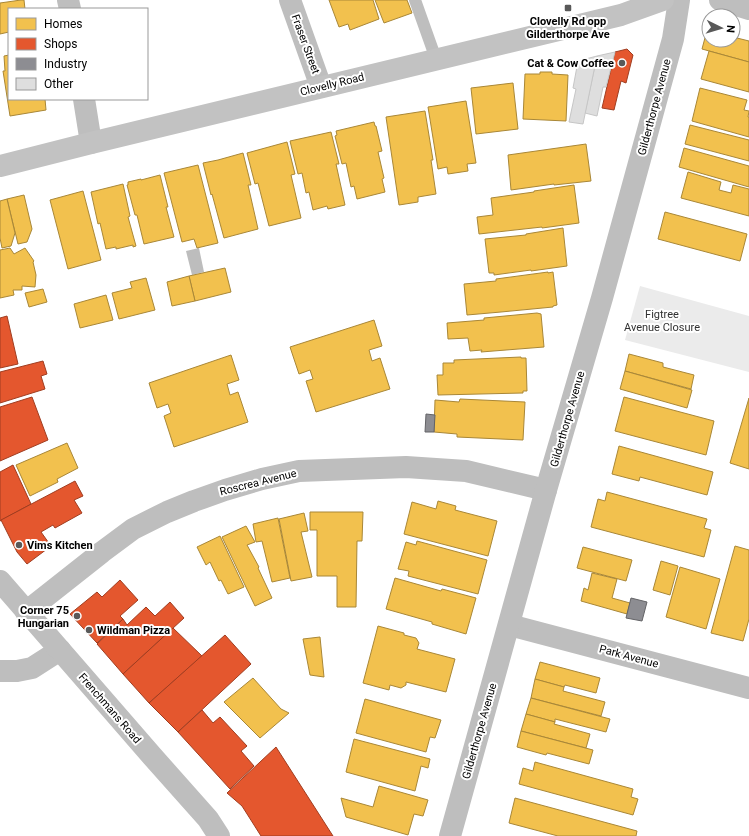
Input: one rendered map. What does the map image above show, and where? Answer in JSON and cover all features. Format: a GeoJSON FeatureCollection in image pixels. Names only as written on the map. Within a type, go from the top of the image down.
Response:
{"type":"FeatureCollection","features":[{"type":"Feature","properties":{"kind":"street","name":"Fraser Street"},"geometry":{"type":"LineString","coordinates":[[290,0],[321,87]]}},
{"type":"Feature","properties":{"kind":"street","name":"Clovelly Road"},"geometry":{"type":"LineString","coordinates":[[0,166],[621,15],[663,0]]}},
{"type":"Feature","properties":{"kind":"street","name":"Gilderthorpe Avenue"},"geometry":{"type":"LineString","coordinates":[[450,836],[546,490],[602,298],[673,39],[678,0]]}},
{"type":"Feature","properties":{"kind":"street"},"geometry":{"type":"LineString","coordinates":[[720,0],[749,9]]}},
{"type":"Feature","properties":{"kind":"street"},"geometry":{"type":"LineString","coordinates":[[84,100],[91,143]]}},
{"type":"Feature","properties":{"kind":"street","name":"Roscrea Avenue"},"geometry":{"type":"LineString","coordinates":[[26,612],[133,529],[167,512],[194,501],[224,490],[262,479],[299,471],[406,467],[466,471],[546,490]]}},
{"type":"Feature","properties":{"kind":"street","name":"Frenchmans Road"},"geometry":{"type":"LineString","coordinates":[[0,581],[208,819],[219,836]]}},
{"type":"Feature","properties":{"kind":"street","name":"Park Avenue"},"geometry":{"type":"LineString","coordinates":[[509,625],[749,688]]}},
{"type":"Feature","properties":{"kind":"street"},"geometry":{"type":"LineString","coordinates":[[0,672],[32,668],[60,650]]}},
{"type":"Feature","properties":{"kind":"lane"},"geometry":{"type":"LineString","coordinates":[[415,0],[436,60]]}},
{"type":"Feature","properties":{"kind":"green space","name":"Figtree Avenue Closure"},"geometry":{"type":"Polygon","coordinates":[[[640,286],[749,316],[749,372],[625,340],[640,286]]]}},
{"type":"Feature","properties":{"kind":"shaded area"},"geometry":{"type":"Polygon","coordinates":[[[199,248],[204,272],[192,275],[186,251],[199,248]]]}},
{"type":"Feature","properties":{"kind":"building: Homes"},"geometry":{"type":"Polygon","coordinates":[[[24,0],[25,8],[8,8],[8,32],[0,34],[0,3],[24,0]]]}},
{"type":"Feature","properties":{"kind":"building: Homes"},"geometry":{"type":"Polygon","coordinates":[[[329,0],[373,0],[379,19],[350,30],[348,24],[339,27],[329,0]]]}},
{"type":"Feature","properties":{"kind":"building: Homes"},"geometry":{"type":"Polygon","coordinates":[[[375,0],[407,0],[412,13],[384,23],[375,0]]]}},
{"type":"Feature","properties":{"kind":"building: Homes"},"geometry":{"type":"Polygon","coordinates":[[[741,39],[749,41],[749,62],[702,49],[741,48],[741,39]]]}},
{"type":"Feature","properties":{"kind":"building: Homes"},"geometry":{"type":"Polygon","coordinates":[[[709,51],[749,62],[749,92],[701,79],[709,51]]]}},
{"type":"Feature","properties":{"kind":"building: Homes"},"geometry":{"type":"Polygon","coordinates":[[[8,55],[8,100],[45,100],[46,110],[10,116],[3,71],[5,71],[4,56],[8,55]]]}},
{"type":"Feature","properties":{"kind":"building: Homes"},"geometry":{"type":"Polygon","coordinates":[[[540,72],[552,72],[552,74],[568,75],[566,121],[523,119],[525,74],[540,74],[540,72]]]}},
{"type":"Feature","properties":{"kind":"building: Homes"},"geometry":{"type":"Polygon","coordinates":[[[513,83],[518,129],[476,134],[471,88],[513,83]]]}},
{"type":"Feature","properties":{"kind":"building: Homes"},"geometry":{"type":"Polygon","coordinates":[[[700,88],[747,100],[744,110],[749,111],[749,137],[692,121],[700,88]]]}},
{"type":"Feature","properties":{"kind":"building: Homes"},"geometry":{"type":"Polygon","coordinates":[[[466,101],[476,163],[467,164],[468,171],[448,174],[447,167],[438,169],[428,107],[466,101]]]}},
{"type":"Feature","properties":{"kind":"building: Homes"},"geometry":{"type":"Polygon","coordinates":[[[425,111],[433,160],[431,160],[436,194],[418,197],[418,202],[399,205],[386,117],[425,111]]]}},
{"type":"Feature","properties":{"kind":"building: Homes"},"geometry":{"type":"Polygon","coordinates":[[[374,122],[382,151],[378,152],[384,178],[382,179],[385,192],[357,199],[354,186],[351,187],[346,163],[342,164],[335,136],[337,135],[336,131],[374,122]]]}},
{"type":"Feature","properties":{"kind":"building: Homes"},"geometry":{"type":"Polygon","coordinates":[[[690,125],[749,140],[749,161],[685,144],[690,125]]]}},
{"type":"Feature","properties":{"kind":"building: Homes"},"geometry":{"type":"Polygon","coordinates":[[[331,132],[339,164],[336,164],[345,205],[328,209],[327,206],[313,210],[309,192],[306,193],[302,173],[298,174],[290,141],[331,132]]]}},
{"type":"Feature","properties":{"kind":"building: Homes"},"geometry":{"type":"Polygon","coordinates":[[[287,142],[295,174],[291,175],[301,218],[269,226],[258,183],[255,184],[247,153],[287,142]]]}},
{"type":"Feature","properties":{"kind":"building: Homes"},"geometry":{"type":"Polygon","coordinates":[[[586,144],[591,181],[511,190],[508,155],[586,144]]]}},
{"type":"Feature","properties":{"kind":"building: Homes"},"geometry":{"type":"Polygon","coordinates":[[[684,148],[749,166],[749,187],[679,167],[684,148]]]}},
{"type":"Feature","properties":{"kind":"building: Homes"},"geometry":{"type":"Polygon","coordinates":[[[243,153],[251,185],[248,185],[258,229],[224,238],[203,163],[243,153]]]}},
{"type":"Feature","properties":{"kind":"building: Homes"},"geometry":{"type":"Polygon","coordinates":[[[198,165],[218,243],[197,248],[194,239],[182,242],[164,173],[198,165]]]}},
{"type":"Feature","properties":{"kind":"building: Homes"},"geometry":{"type":"Polygon","coordinates":[[[688,172],[721,182],[719,190],[731,193],[733,185],[749,189],[749,216],[681,198],[688,172]]]}},
{"type":"Feature","properties":{"kind":"building: Homes"},"geometry":{"type":"Polygon","coordinates":[[[160,175],[174,237],[144,244],[137,215],[135,215],[127,185],[128,182],[160,175]]]}},
{"type":"Feature","properties":{"kind":"building: Homes"},"geometry":{"type":"Polygon","coordinates":[[[123,184],[130,216],[128,217],[136,246],[133,247],[133,245],[116,249],[116,247],[106,249],[100,223],[98,224],[91,192],[123,184]]]}},
{"type":"Feature","properties":{"kind":"building: Homes"},"geometry":{"type":"Polygon","coordinates":[[[574,185],[579,223],[479,234],[477,217],[493,215],[491,198],[574,185]]]}},
{"type":"Feature","properties":{"kind":"building: Homes"},"geometry":{"type":"Polygon","coordinates":[[[83,191],[101,260],[68,269],[50,200],[83,191]]]}},
{"type":"Feature","properties":{"kind":"building: Homes"},"geometry":{"type":"Polygon","coordinates":[[[24,195],[32,229],[27,242],[18,244],[7,199],[24,195]]]}},
{"type":"Feature","properties":{"kind":"building: Homes"},"geometry":{"type":"Polygon","coordinates":[[[7,199],[15,233],[11,246],[2,248],[0,238],[0,201],[7,199]]]}},
{"type":"Feature","properties":{"kind":"building: Homes"},"geometry":{"type":"Polygon","coordinates":[[[665,212],[747,234],[740,261],[658,239],[665,212]]]}},
{"type":"Feature","properties":{"kind":"building: Homes"},"geometry":{"type":"Polygon","coordinates":[[[563,228],[567,266],[494,275],[494,273],[489,273],[485,239],[526,235],[563,228]]]}},
{"type":"Feature","properties":{"kind":"building: Homes"},"geometry":{"type":"Polygon","coordinates":[[[10,248],[14,254],[25,248],[34,261],[36,275],[35,287],[22,286],[22,290],[13,290],[14,295],[0,298],[0,250],[10,248]]]}},
{"type":"Feature","properties":{"kind":"building: Homes"},"geometry":{"type":"Polygon","coordinates":[[[225,268],[231,292],[195,301],[189,276],[225,268]]]}},
{"type":"Feature","properties":{"kind":"building: Homes"},"geometry":{"type":"Polygon","coordinates":[[[553,272],[557,305],[553,307],[467,315],[464,284],[496,281],[496,279],[553,272]]]}},
{"type":"Feature","properties":{"kind":"building: Homes"},"geometry":{"type":"Polygon","coordinates":[[[189,276],[195,301],[172,306],[167,282],[189,276]]]}},
{"type":"Feature","properties":{"kind":"building: Homes"},"geometry":{"type":"Polygon","coordinates":[[[146,278],[155,310],[119,319],[112,293],[132,288],[130,282],[146,278]]]}},
{"type":"Feature","properties":{"kind":"building: Homes"},"geometry":{"type":"Polygon","coordinates":[[[43,289],[47,302],[29,307],[25,293],[43,289]]]}},
{"type":"Feature","properties":{"kind":"building: Homes"},"geometry":{"type":"Polygon","coordinates":[[[106,295],[113,320],[80,328],[74,304],[106,295]]]}},
{"type":"Feature","properties":{"kind":"building: Homes"},"geometry":{"type":"Polygon","coordinates":[[[537,313],[541,314],[544,347],[481,352],[482,350],[470,351],[468,338],[448,339],[447,323],[537,313]]]}},
{"type":"Feature","properties":{"kind":"building: Homes"},"geometry":{"type":"Polygon","coordinates":[[[374,320],[382,346],[369,350],[372,361],[380,358],[390,389],[316,412],[306,381],[313,379],[310,370],[299,374],[290,347],[374,320]]]}},
{"type":"Feature","properties":{"kind":"building: Homes"},"geometry":{"type":"Polygon","coordinates":[[[629,354],[663,363],[663,367],[694,375],[691,389],[625,371],[629,354]]]}},
{"type":"Feature","properties":{"kind":"building: Homes"},"geometry":{"type":"Polygon","coordinates":[[[231,355],[239,380],[227,384],[230,395],[238,392],[248,422],[174,447],[164,416],[171,413],[168,404],[157,408],[149,383],[231,355]]]}},
{"type":"Feature","properties":{"kind":"building: Homes"},"geometry":{"type":"Polygon","coordinates":[[[526,358],[527,391],[523,391],[523,393],[438,395],[437,375],[443,375],[443,363],[454,363],[454,360],[526,358]]]}},
{"type":"Feature","properties":{"kind":"building: Homes"},"geometry":{"type":"Polygon","coordinates":[[[625,371],[692,390],[687,408],[620,389],[625,371]]]}},
{"type":"Feature","properties":{"kind":"building: Homes"},"geometry":{"type":"Polygon","coordinates":[[[624,397],[714,421],[706,455],[615,431],[624,397]]]}},
{"type":"Feature","properties":{"kind":"building: Homes"},"geometry":{"type":"Polygon","coordinates":[[[749,398],[749,469],[730,463],[749,398]]]}},
{"type":"Feature","properties":{"kind":"building: Homes"},"geometry":{"type":"Polygon","coordinates":[[[460,399],[525,402],[523,440],[457,437],[457,434],[434,432],[435,400],[459,402],[460,399]]]}},
{"type":"Feature","properties":{"kind":"building: Homes"},"geometry":{"type":"Polygon","coordinates":[[[67,443],[78,468],[57,479],[58,482],[30,496],[16,465],[67,443]]]}},
{"type":"Feature","properties":{"kind":"building: Homes"},"geometry":{"type":"Polygon","coordinates":[[[619,446],[713,472],[707,495],[640,477],[639,481],[612,474],[619,446]]]}},
{"type":"Feature","properties":{"kind":"building: Homes"},"geometry":{"type":"Polygon","coordinates":[[[607,492],[707,519],[704,528],[711,530],[704,557],[591,527],[598,499],[605,501],[607,492]]]}},
{"type":"Feature","properties":{"kind":"building: Homes"},"geometry":{"type":"Polygon","coordinates":[[[438,501],[456,506],[455,510],[497,521],[488,556],[404,534],[412,502],[436,509],[438,501]]]}},
{"type":"Feature","properties":{"kind":"building: Homes"},"geometry":{"type":"Polygon","coordinates":[[[310,512],[363,512],[362,541],[357,541],[356,607],[337,607],[337,576],[317,576],[317,530],[310,530],[310,512]]]}},
{"type":"Feature","properties":{"kind":"building: Homes"},"geometry":{"type":"Polygon","coordinates":[[[304,513],[308,531],[301,532],[312,577],[291,581],[279,519],[304,513]]]}},
{"type":"Feature","properties":{"kind":"building: Homes"},"geometry":{"type":"Polygon","coordinates":[[[278,518],[290,578],[272,582],[262,541],[256,542],[253,524],[278,518]]]}},
{"type":"Feature","properties":{"kind":"building: Homes"},"geometry":{"type":"Polygon","coordinates":[[[246,526],[255,542],[247,545],[259,567],[258,568],[272,598],[255,606],[222,537],[246,526]]]}},
{"type":"Feature","properties":{"kind":"building: Homes"},"geometry":{"type":"Polygon","coordinates":[[[220,536],[244,587],[228,594],[221,580],[219,581],[210,562],[206,565],[197,547],[220,536]]]}},
{"type":"Feature","properties":{"kind":"building: Homes"},"geometry":{"type":"Polygon","coordinates":[[[417,541],[487,560],[478,594],[408,576],[409,571],[398,569],[406,542],[416,545],[417,541]]]}},
{"type":"Feature","properties":{"kind":"building: Homes"},"geometry":{"type":"Polygon","coordinates":[[[735,546],[749,550],[749,619],[743,641],[711,633],[735,546]]]}},
{"type":"Feature","properties":{"kind":"building: Homes"},"geometry":{"type":"Polygon","coordinates":[[[583,547],[632,560],[626,581],[577,568],[583,547]]]}},
{"type":"Feature","properties":{"kind":"building: Homes"},"geometry":{"type":"Polygon","coordinates":[[[661,561],[678,566],[670,595],[653,590],[661,561]]]}},
{"type":"Feature","properties":{"kind":"building: Homes"},"geometry":{"type":"Polygon","coordinates":[[[680,567],[720,579],[706,629],[666,617],[680,567]]]}},
{"type":"Feature","properties":{"kind":"building: Homes"},"geometry":{"type":"Polygon","coordinates":[[[592,573],[617,579],[612,598],[630,603],[627,614],[581,601],[584,588],[588,590],[592,573]]]}},
{"type":"Feature","properties":{"kind":"building: Homes"},"geometry":{"type":"Polygon","coordinates":[[[395,578],[441,591],[442,589],[476,598],[466,634],[432,624],[432,622],[386,609],[395,578]]]}},
{"type":"Feature","properties":{"kind":"building: Homes"},"geometry":{"type":"Polygon","coordinates":[[[378,626],[416,638],[419,643],[417,649],[455,659],[446,692],[406,682],[406,685],[401,688],[390,685],[389,690],[363,683],[378,626]]]}},
{"type":"Feature","properties":{"kind":"building: Homes"},"geometry":{"type":"Polygon","coordinates":[[[320,637],[324,677],[310,675],[303,639],[320,637]]]}},
{"type":"Feature","properties":{"kind":"building: Homes"},"geometry":{"type":"Polygon","coordinates":[[[540,662],[600,678],[596,693],[565,685],[564,687],[535,679],[540,662]]]}},
{"type":"Feature","properties":{"kind":"building: Homes"},"geometry":{"type":"Polygon","coordinates":[[[253,678],[281,709],[289,713],[260,738],[224,702],[253,678]]]}},
{"type":"Feature","properties":{"kind":"building: Homes"},"geometry":{"type":"Polygon","coordinates":[[[535,679],[564,687],[563,691],[605,702],[601,716],[531,698],[535,679]]]}},
{"type":"Feature","properties":{"kind":"building: Homes"},"geometry":{"type":"Polygon","coordinates":[[[531,698],[610,719],[606,732],[555,719],[555,722],[526,714],[531,698]]]}},
{"type":"Feature","properties":{"kind":"building: Homes"},"geometry":{"type":"Polygon","coordinates":[[[365,699],[441,720],[435,738],[430,737],[426,752],[356,733],[365,699]]]}},
{"type":"Feature","properties":{"kind":"building: Homes"},"geometry":{"type":"Polygon","coordinates":[[[526,714],[590,734],[586,748],[521,731],[526,714]]]}},
{"type":"Feature","properties":{"kind":"building: Homes"},"geometry":{"type":"Polygon","coordinates":[[[521,731],[593,750],[589,764],[517,747],[521,731]]]}},
{"type":"Feature","properties":{"kind":"building: Homes"},"geometry":{"type":"Polygon","coordinates":[[[354,739],[430,759],[428,768],[421,766],[415,791],[346,772],[354,739]]]}},
{"type":"Feature","properties":{"kind":"building: Homes"},"geometry":{"type":"Polygon","coordinates":[[[535,762],[633,789],[631,797],[638,799],[633,815],[519,784],[523,768],[533,771],[535,762]]]}},
{"type":"Feature","properties":{"kind":"building: Homes"},"geometry":{"type":"Polygon","coordinates":[[[379,786],[428,800],[423,816],[414,814],[408,835],[346,817],[341,798],[373,807],[379,786]]]}},
{"type":"Feature","properties":{"kind":"building: Homes"},"geometry":{"type":"Polygon","coordinates":[[[515,798],[637,831],[636,836],[558,836],[509,823],[515,798]]]}},
{"type":"Feature","properties":{"kind":"building: Shops"},"geometry":{"type":"Polygon","coordinates":[[[627,49],[633,55],[626,83],[621,81],[614,110],[602,108],[615,52],[627,49]]]}},
{"type":"Feature","properties":{"kind":"building: Shops"},"geometry":{"type":"Polygon","coordinates":[[[7,316],[18,364],[0,368],[0,318],[7,316]]]}},
{"type":"Feature","properties":{"kind":"building: Shops"},"geometry":{"type":"Polygon","coordinates":[[[43,361],[47,374],[41,376],[45,389],[0,403],[0,372],[43,361]]]}},
{"type":"Feature","properties":{"kind":"building: Shops"},"geometry":{"type":"Polygon","coordinates":[[[32,397],[48,440],[0,461],[0,407],[32,397]]]}},
{"type":"Feature","properties":{"kind":"building: Shops"},"geometry":{"type":"Polygon","coordinates":[[[13,465],[31,504],[0,521],[0,472],[13,465]]]}},
{"type":"Feature","properties":{"kind":"building: Shops"},"geometry":{"type":"Polygon","coordinates":[[[75,481],[83,496],[74,500],[82,513],[55,528],[53,525],[41,532],[51,546],[27,564],[17,552],[1,520],[75,481]]]}},
{"type":"Feature","properties":{"kind":"building: Shops"},"geometry":{"type":"Polygon","coordinates":[[[120,580],[138,600],[120,616],[123,619],[97,643],[70,614],[97,592],[102,597],[120,580]]]}},
{"type":"Feature","properties":{"kind":"building: Shops"},"geometry":{"type":"Polygon","coordinates":[[[170,602],[184,618],[123,674],[97,644],[123,619],[127,625],[146,607],[155,616],[170,602]]]}},
{"type":"Feature","properties":{"kind":"building: Shops"},"geometry":{"type":"Polygon","coordinates":[[[173,628],[202,656],[149,703],[123,674],[173,628]]]}},
{"type":"Feature","properties":{"kind":"building: Shops"},"geometry":{"type":"Polygon","coordinates":[[[225,635],[251,664],[178,732],[149,703],[225,635]]]}},
{"type":"Feature","properties":{"kind":"building: Shops"},"geometry":{"type":"Polygon","coordinates":[[[202,710],[213,723],[220,717],[247,746],[241,751],[254,766],[230,789],[178,732],[202,710]]]}},
{"type":"Feature","properties":{"kind":"building: Shops"},"geometry":{"type":"Polygon","coordinates":[[[276,747],[333,836],[261,836],[242,806],[227,793],[276,747]]]}},
{"type":"Feature","properties":{"kind":"building: Industry"},"geometry":{"type":"Polygon","coordinates":[[[426,414],[435,415],[434,432],[425,432],[426,414]]]}},
{"type":"Feature","properties":{"kind":"building: Industry"},"geometry":{"type":"Polygon","coordinates":[[[631,598],[647,602],[642,621],[626,618],[631,598]]]}},
{"type":"Feature","properties":{"kind":"building: Other"},"geometry":{"type":"Polygon","coordinates":[[[615,52],[606,87],[603,87],[597,116],[585,113],[597,56],[615,52]]]}},
{"type":"Feature","properties":{"kind":"building: Other"},"geometry":{"type":"Polygon","coordinates":[[[597,56],[583,124],[569,122],[576,89],[573,88],[578,61],[597,56]]]}},
{"type":"Feature","properties":{"kind":"place","name":"Clovelly Rd opp Gilderthorpe Ave"},"geometry":{"type":"Point","coordinates":[568,8]}},
{"type":"Feature","properties":{"kind":"place","name":"Cat & Cow Coffee"},"geometry":{"type":"Point","coordinates":[622,63]}},
{"type":"Feature","properties":{"kind":"place","name":"Vims Kitchen"},"geometry":{"type":"Point","coordinates":[19,545]}},
{"type":"Feature","properties":{"kind":"place","name":"Corner 75 Hungarian"},"geometry":{"type":"Point","coordinates":[77,616]}},
{"type":"Feature","properties":{"kind":"place","name":"Wildman Pizza"},"geometry":{"type":"Point","coordinates":[89,630]}}]}
